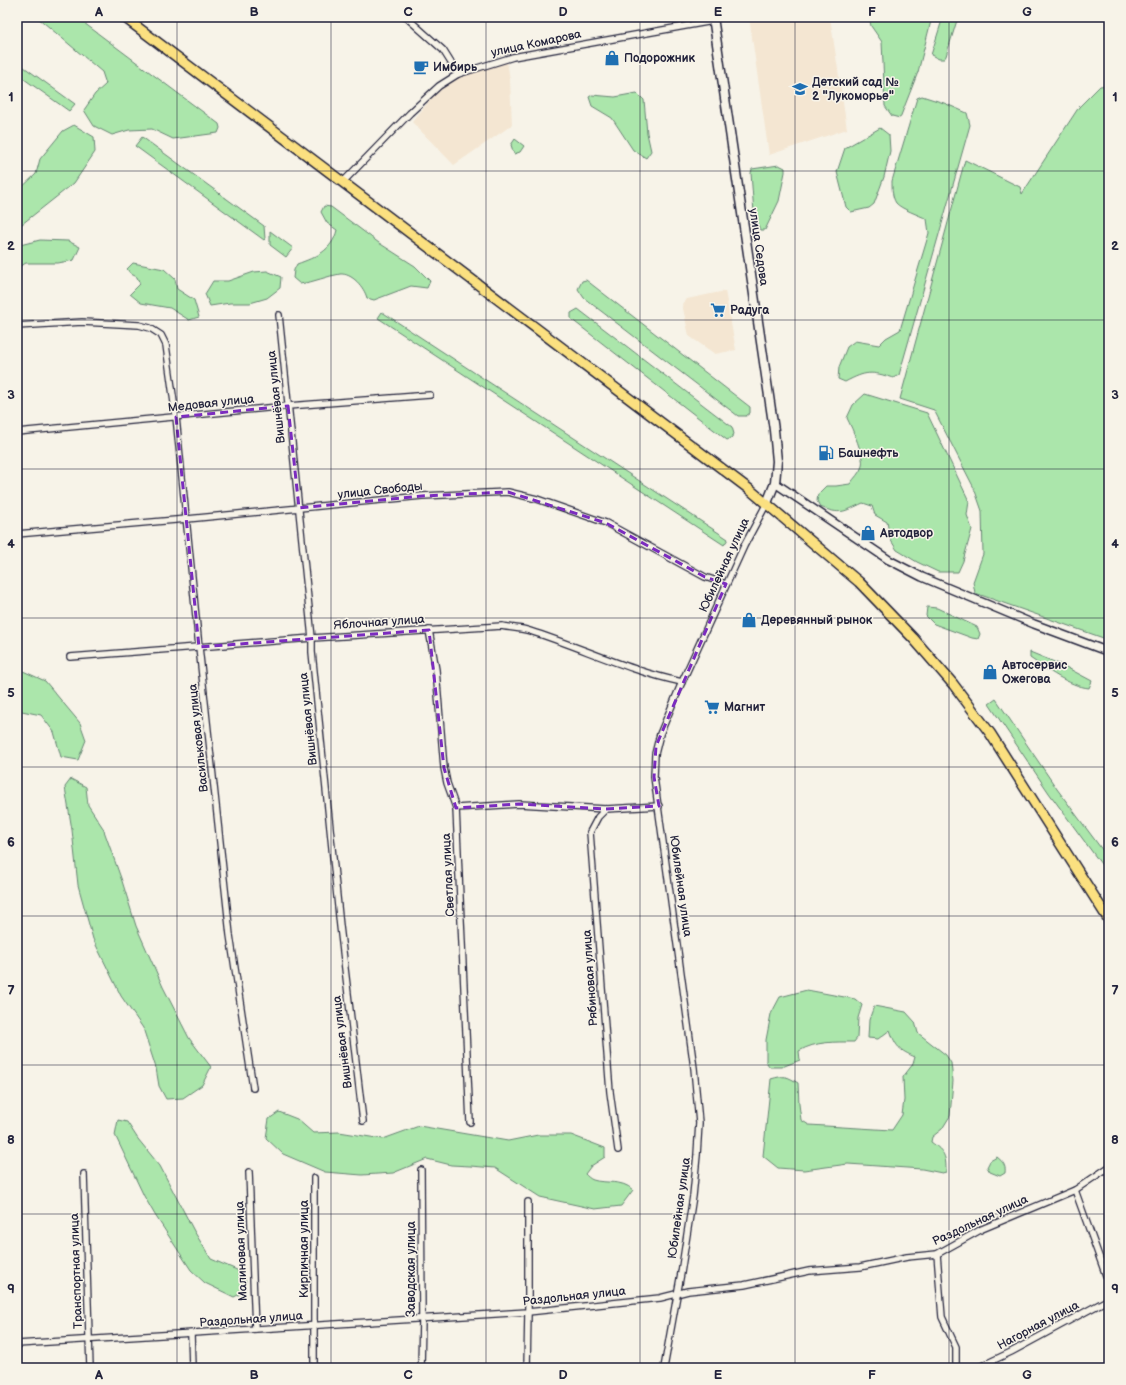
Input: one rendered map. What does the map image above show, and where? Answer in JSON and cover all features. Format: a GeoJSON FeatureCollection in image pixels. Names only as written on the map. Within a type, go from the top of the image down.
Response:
{"type":"FeatureCollection","features":[{"type":"Feature","properties":{"kind":"main road"},"geometry":{"type":"LineString","coordinates":[[124,17],[767,503],[859,582],[913,638],[953,684],[990,733],[1109,920]]}},
{"type":"Feature","properties":{"kind":"main road","name":"улица Седова"},"geometry":{"type":"LineString","coordinates":[[713,19],[774,430],[777,461],[775,483],[767,503]]}},
{"type":"Feature","properties":{"kind":"street"},"geometry":{"type":"LineString","coordinates":[[406,17],[444,50],[458,74]]}},
{"type":"Feature","properties":{"kind":"street","name":"улица Комарова"},"geometry":{"type":"LineString","coordinates":[[342,183],[410,113],[439,86],[458,74],[513,57],[713,19]]}},
{"type":"Feature","properties":{"kind":"street","name":"Вишнёвая улица"},"geometry":{"type":"LineString","coordinates":[[279,315],[340,926],[363,1121]]}},
{"type":"Feature","properties":{"kind":"street","name":"Васильковая улица"},"geometry":{"type":"LineString","coordinates":[[17,326],[82,322],[139,325],[150,328],[161,335],[166,345],[176,417],[230,935],[253,1088]]}},
{"type":"Feature","properties":{"kind":"street","name":"Медовая улица"},"geometry":{"type":"LineString","coordinates":[[17,432],[288,406],[430,395]]}},
{"type":"Feature","properties":{"kind":"street"},"geometry":{"type":"LineString","coordinates":[[775,483],[889,560],[922,577],[1034,624],[1109,652]]}},
{"type":"Feature","properties":{"kind":"street","name":"улица Свободы"},"geometry":{"type":"LineString","coordinates":[[17,534],[422,496],[508,492],[537,499],[606,523],[706,578],[726,584]]}},
{"type":"Feature","properties":{"kind":"street","name":"Юбилейная улица"},"geometry":{"type":"LineString","coordinates":[[664,1368],[693,1196],[698,1155],[699,1123],[694,1068],[654,777],[655,754],[660,734],[682,682],[744,546],[767,503]]}},
{"type":"Feature","properties":{"kind":"street","name":"Яблочная улица"},"geometry":{"type":"LineString","coordinates":[[70,657],[312,638],[502,626],[528,631],[632,669],[682,682]]}},
{"type":"Feature","properties":{"kind":"street","name":"Светлая улица"},"geometry":{"type":"LineString","coordinates":[[429,630],[436,670],[444,768],[447,783],[456,808],[470,1122]]}},
{"type":"Feature","properties":{"kind":"street"},"geometry":{"type":"LineString","coordinates":[[456,808],[519,804],[606,809],[659,806]]}},
{"type":"Feature","properties":{"kind":"street","name":"Рябиновая улица"},"geometry":{"type":"LineString","coordinates":[[606,809],[598,817],[590,832],[610,1092],[618,1150]]}},
{"type":"Feature","properties":{"kind":"street","name":"Раздольная улица"},"geometry":{"type":"LineString","coordinates":[[17,1344],[528,1312],[660,1298],[688,1291],[744,1285],[809,1271],[860,1267],[937,1254],[982,1229],[1075,1190],[1109,1167]]}},
{"type":"Feature","properties":{"kind":"street","name":"Заводская улица"},"geometry":{"type":"LineString","coordinates":[[421,1170],[421,1368]]}},
{"type":"Feature","properties":{"kind":"street","name":"Малиновая улица"},"geometry":{"type":"LineString","coordinates":[[249,1172],[255,1330]]}},
{"type":"Feature","properties":{"kind":"street","name":"Транспортная улица"},"geometry":{"type":"LineString","coordinates":[[84,1174],[90,1368]]}},
{"type":"Feature","properties":{"kind":"street","name":"Кирпичная улица"},"geometry":{"type":"LineString","coordinates":[[314,1178],[314,1368]]}},
{"type":"Feature","properties":{"kind":"street"},"geometry":{"type":"LineString","coordinates":[[1075,1190],[1109,1284]]}},
{"type":"Feature","properties":{"kind":"street"},"geometry":{"type":"LineString","coordinates":[[527,1368],[528,1202]]}},
{"type":"Feature","properties":{"kind":"street"},"geometry":{"type":"LineString","coordinates":[[937,1254],[942,1317],[956,1347],[956,1368]]}},
{"type":"Feature","properties":{"kind":"street","name":"Нагорная улица"},"geometry":{"type":"LineString","coordinates":[[977,1368],[1011,1352],[1109,1299]]}},
{"type":"Feature","properties":{"kind":"street"},"geometry":{"type":"LineString","coordinates":[[191,1334],[192,1368]]}},
{"type":"Feature","properties":{"kind":"highlighted area"},"geometry":{"type":"Polygon","coordinates":[[[288,406],[299,508],[422,496],[508,492],[606,523],[705,577],[726,584],[656,746],[654,777],[659,806],[606,809],[519,804],[456,808],[444,768],[429,630],[199,647],[176,417],[288,406]]]}},
{"type":"Feature","properties":{"kind":"shaded area","name":"Детский сад № 2 \"Лукоморье\""},"geometry":{"type":"Polygon","coordinates":[[[749,17],[830,17],[847,129],[769,155],[749,17]]]}},
{"type":"Feature","properties":{"kind":"shaded area"},"geometry":{"type":"Polygon","coordinates":[[[507,61],[510,80],[512,125],[454,165],[412,122],[435,94],[464,73],[507,61]]]}},
{"type":"Feature","properties":{"kind":"shaded area"},"geometry":{"type":"Polygon","coordinates":[[[725,291],[736,350],[715,354],[689,336],[682,304],[687,299],[725,291]]]}},
{"type":"Feature","properties":{"kind":"green space"},"geometry":{"type":"Polygon","coordinates":[[[37,17],[76,17],[219,124],[220,128],[218,133],[173,139],[152,129],[129,130],[112,135],[94,126],[84,110],[95,94],[106,84],[102,72],[37,17]]]}},
{"type":"Feature","properties":{"kind":"green space"},"geometry":{"type":"Polygon","coordinates":[[[869,17],[932,17],[918,72],[900,118],[892,116],[885,106],[882,42],[871,26],[869,17]]]}},
{"type":"Feature","properties":{"kind":"green space"},"geometry":{"type":"Polygon","coordinates":[[[943,17],[958,17],[946,56],[944,59],[939,59],[931,55],[943,17]]]}},
{"type":"Feature","properties":{"kind":"green space"},"geometry":{"type":"Polygon","coordinates":[[[17,62],[75,104],[69,111],[17,74],[17,62]]]}},
{"type":"Feature","properties":{"kind":"green space"},"geometry":{"type":"Polygon","coordinates":[[[1109,85],[1109,640],[975,593],[973,582],[983,554],[982,511],[974,488],[934,410],[900,399],[965,160],[1020,187],[1022,194],[1079,107],[1100,86],[1109,85]]]}},
{"type":"Feature","properties":{"kind":"green space"},"geometry":{"type":"Polygon","coordinates":[[[637,93],[644,100],[647,133],[651,151],[646,158],[633,150],[612,118],[592,106],[589,97],[592,95],[615,97],[637,93]]]}},
{"type":"Feature","properties":{"kind":"green space"},"geometry":{"type":"Polygon","coordinates":[[[922,96],[944,103],[967,113],[970,125],[899,375],[893,378],[869,373],[845,382],[838,379],[839,367],[847,347],[855,341],[879,345],[886,338],[900,330],[929,233],[927,219],[898,205],[895,201],[892,189],[892,181],[917,98],[922,96]]]}},
{"type":"Feature","properties":{"kind":"green space"},"geometry":{"type":"Polygon","coordinates":[[[74,125],[94,137],[95,152],[74,183],[17,228],[17,192],[36,174],[40,159],[63,131],[74,125]]]}},
{"type":"Feature","properties":{"kind":"green space"},"geometry":{"type":"Polygon","coordinates":[[[880,128],[889,135],[890,151],[884,177],[874,204],[869,208],[851,212],[846,207],[837,172],[845,148],[880,128]]]}},
{"type":"Feature","properties":{"kind":"green space"},"geometry":{"type":"Polygon","coordinates":[[[142,137],[264,226],[265,239],[264,240],[135,146],[142,137]]]}},
{"type":"Feature","properties":{"kind":"green space"},"geometry":{"type":"Polygon","coordinates":[[[515,139],[524,146],[520,152],[514,154],[511,145],[515,139]]]}},
{"type":"Feature","properties":{"kind":"green space"},"geometry":{"type":"Polygon","coordinates":[[[779,165],[785,168],[785,172],[779,201],[765,230],[760,230],[754,213],[752,169],[779,165]]]}},
{"type":"Feature","properties":{"kind":"green space"},"geometry":{"type":"Polygon","coordinates":[[[324,206],[331,207],[379,243],[415,266],[430,281],[427,288],[411,286],[374,300],[367,298],[360,285],[353,278],[344,274],[300,284],[293,278],[294,270],[297,264],[317,256],[327,248],[335,237],[337,230],[327,223],[321,212],[324,206]]]}},
{"type":"Feature","properties":{"kind":"green space"},"geometry":{"type":"Polygon","coordinates":[[[270,231],[293,248],[286,257],[270,245],[270,231]]]}},
{"type":"Feature","properties":{"kind":"green space"},"geometry":{"type":"Polygon","coordinates":[[[40,240],[68,241],[80,247],[74,260],[58,263],[26,263],[17,268],[17,247],[40,240]]]}},
{"type":"Feature","properties":{"kind":"green space"},"geometry":{"type":"Polygon","coordinates":[[[133,263],[164,269],[175,279],[177,289],[194,300],[199,317],[189,320],[170,308],[141,303],[130,294],[140,284],[137,277],[131,274],[127,269],[133,263]]]}},
{"type":"Feature","properties":{"kind":"green space"},"geometry":{"type":"Polygon","coordinates":[[[267,271],[281,277],[280,288],[267,298],[250,303],[230,303],[210,306],[205,294],[213,281],[228,281],[254,272],[267,271]]]}},
{"type":"Feature","properties":{"kind":"green space"},"geometry":{"type":"Polygon","coordinates":[[[586,280],[750,407],[750,413],[746,416],[738,416],[584,298],[578,289],[582,281],[586,280]]]}},
{"type":"Feature","properties":{"kind":"green space"},"geometry":{"type":"Polygon","coordinates":[[[578,309],[732,427],[734,434],[731,438],[727,440],[571,319],[571,313],[578,309]]]}},
{"type":"Feature","properties":{"kind":"green space"},"geometry":{"type":"Polygon","coordinates":[[[382,312],[728,539],[724,545],[378,318],[382,312]]]}},
{"type":"Feature","properties":{"kind":"green space"},"geometry":{"type":"Polygon","coordinates":[[[865,394],[927,413],[969,501],[967,515],[972,529],[963,561],[958,572],[938,572],[897,550],[890,539],[887,522],[875,515],[872,506],[863,503],[838,512],[820,507],[817,501],[818,494],[826,486],[850,484],[861,469],[862,456],[847,418],[853,405],[865,394]]]}},
{"type":"Feature","properties":{"kind":"green space"},"geometry":{"type":"Polygon","coordinates":[[[927,607],[937,608],[977,627],[980,634],[978,639],[934,624],[926,616],[927,607]]]}},
{"type":"Feature","properties":{"kind":"green space"},"geometry":{"type":"Polygon","coordinates":[[[1030,652],[1064,666],[1092,681],[1089,688],[1081,687],[1066,681],[1050,672],[1030,658],[1030,652]]]}},
{"type":"Feature","properties":{"kind":"green space"},"geometry":{"type":"Polygon","coordinates":[[[17,662],[23,671],[45,681],[80,723],[86,740],[78,760],[61,757],[54,732],[41,715],[17,710],[17,662]]]}},
{"type":"Feature","properties":{"kind":"green space"},"geometry":{"type":"Polygon","coordinates":[[[996,699],[1057,789],[1109,859],[1109,864],[1104,868],[1049,793],[989,704],[996,699]]]}},
{"type":"Feature","properties":{"kind":"green space"},"geometry":{"type":"Polygon","coordinates":[[[71,779],[86,787],[88,805],[103,828],[136,926],[163,987],[189,1038],[211,1067],[202,1085],[183,1098],[166,1099],[159,1086],[156,1068],[143,1028],[121,996],[93,939],[78,885],[72,830],[65,787],[71,779]]]}},
{"type":"Feature","properties":{"kind":"green space"},"geometry":{"type":"Polygon","coordinates":[[[807,990],[855,999],[862,1005],[858,1018],[857,1038],[854,1042],[812,1045],[799,1051],[800,1060],[782,1067],[770,1067],[766,1062],[766,1040],[771,1014],[780,997],[807,990]]]}},
{"type":"Feature","properties":{"kind":"green space"},"geometry":{"type":"Polygon","coordinates":[[[874,1006],[906,1012],[915,1022],[918,1033],[946,1055],[951,1063],[953,1081],[950,1116],[942,1129],[932,1137],[931,1142],[944,1155],[946,1172],[942,1173],[922,1169],[848,1164],[804,1170],[778,1168],[763,1156],[771,1079],[785,1077],[798,1083],[801,1120],[809,1125],[892,1130],[902,1115],[904,1100],[903,1077],[913,1064],[915,1057],[902,1050],[896,1044],[890,1030],[878,1039],[868,1038],[869,1020],[874,1006]]]}},
{"type":"Feature","properties":{"kind":"green space"},"geometry":{"type":"Polygon","coordinates":[[[279,1112],[297,1119],[313,1133],[339,1132],[383,1139],[419,1126],[508,1141],[538,1135],[571,1135],[605,1148],[605,1157],[591,1166],[585,1174],[588,1177],[592,1180],[624,1184],[633,1190],[621,1206],[595,1209],[540,1197],[495,1168],[451,1165],[427,1159],[393,1173],[362,1175],[325,1172],[283,1154],[266,1138],[269,1119],[279,1112]]]}},
{"type":"Feature","properties":{"kind":"green space"},"geometry":{"type":"Polygon","coordinates":[[[118,1120],[127,1122],[138,1139],[160,1166],[194,1231],[211,1259],[237,1270],[246,1281],[244,1292],[234,1297],[205,1283],[191,1270],[144,1196],[115,1135],[118,1120]]]}},
{"type":"Feature","properties":{"kind":"green space"},"geometry":{"type":"Polygon","coordinates":[[[997,1157],[1005,1168],[1005,1173],[1000,1176],[990,1172],[987,1167],[990,1161],[997,1157]]]}},
{"type":"Feature","properties":{"kind":"place","name":"Подорожник"},"geometry":{"type":"Point","coordinates":[612,58]}},
{"type":"Feature","properties":{"kind":"place","name":"Имбирь"},"geometry":{"type":"Point","coordinates":[421,67]}},
{"type":"Feature","properties":{"kind":"place","name":"Детский сад № 2 \"Лукоморье\""},"geometry":{"type":"Point","coordinates":[800,89]}},
{"type":"Feature","properties":{"kind":"place","name":"Радуга"},"geometry":{"type":"Point","coordinates":[718,310]}},
{"type":"Feature","properties":{"kind":"place","name":"Башнефть"},"geometry":{"type":"Point","coordinates":[826,453]}},
{"type":"Feature","properties":{"kind":"place","name":"Автодвор"},"geometry":{"type":"Point","coordinates":[868,533]}},
{"type":"Feature","properties":{"kind":"place","name":"Деревянный рынок"},"geometry":{"type":"Point","coordinates":[749,620]}},
{"type":"Feature","properties":{"kind":"place","name":"Автосервис Ожегова"},"geometry":{"type":"Point","coordinates":[990,672]}},
{"type":"Feature","properties":{"kind":"place","name":"Магнит"},"geometry":{"type":"Point","coordinates":[712,707]}}]}
